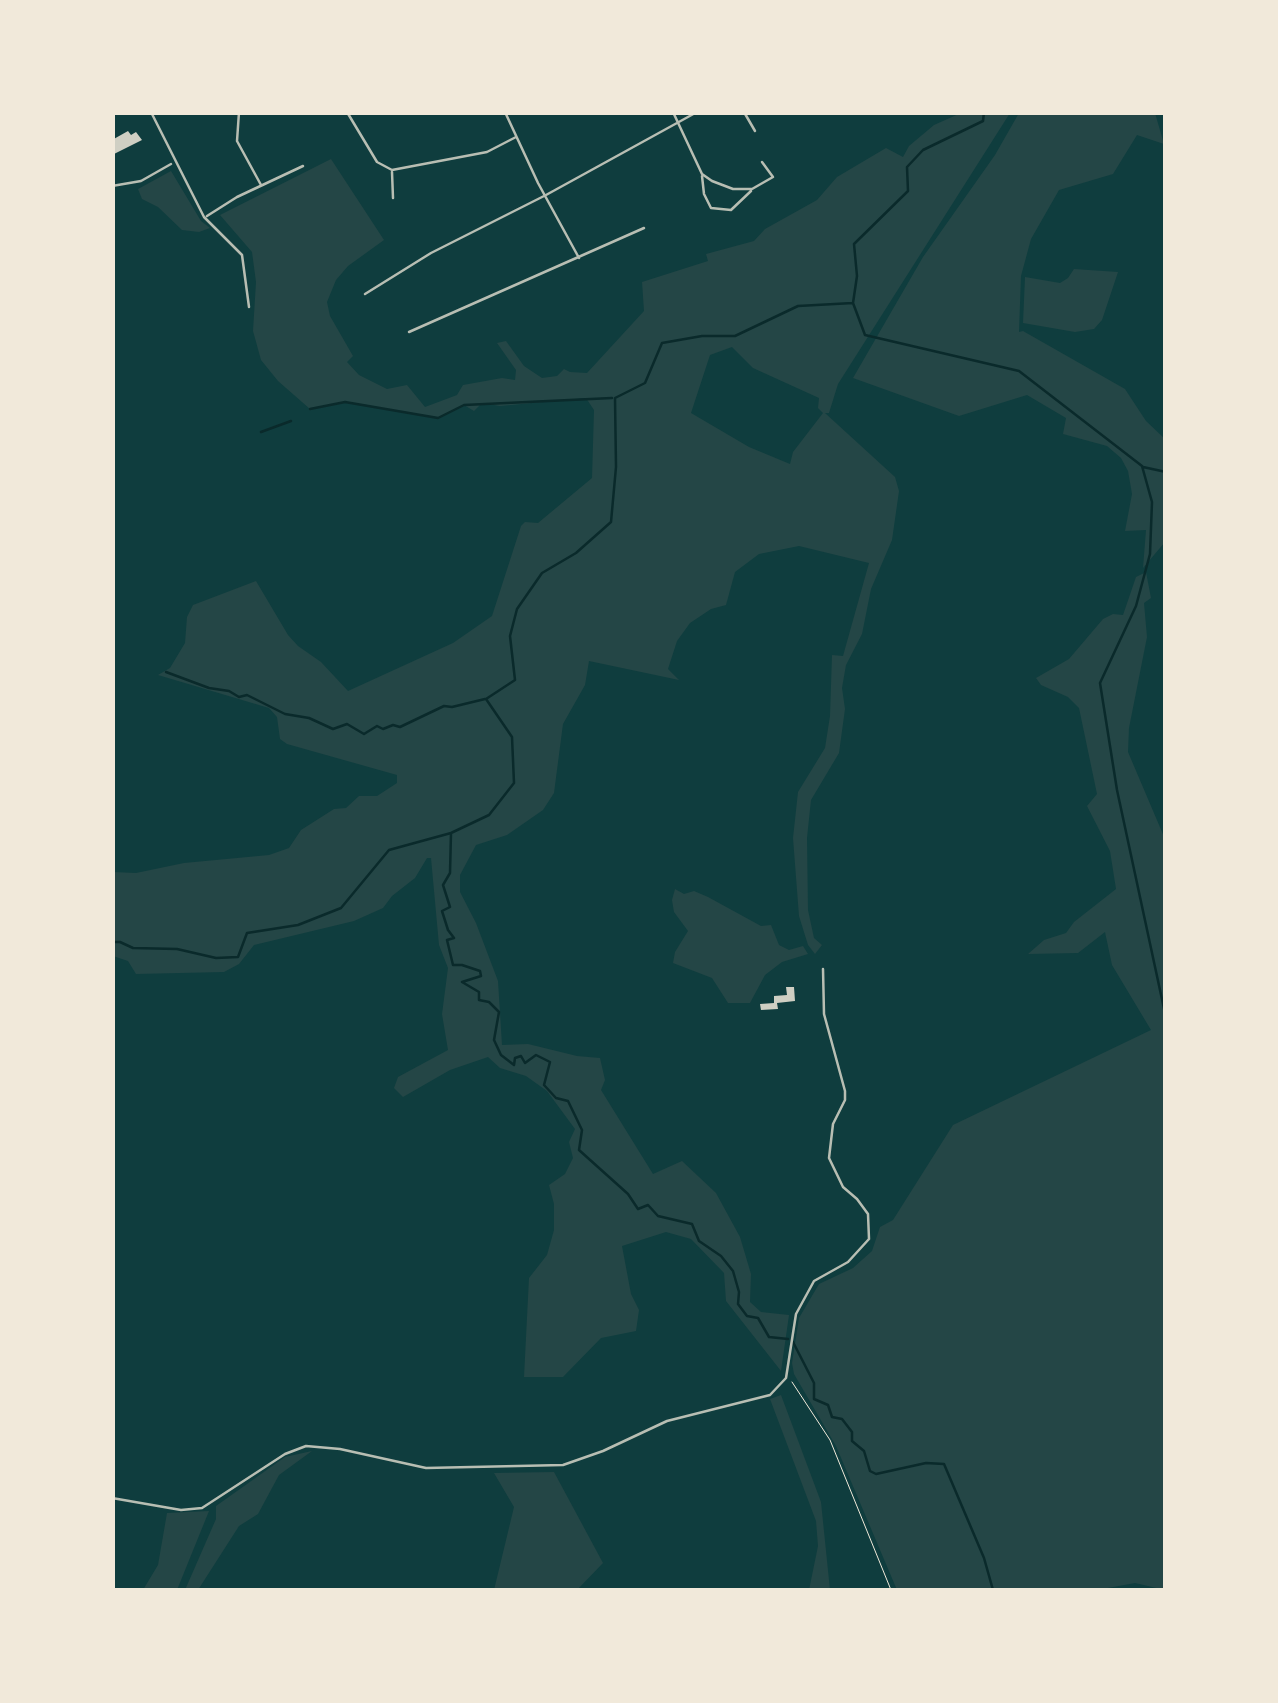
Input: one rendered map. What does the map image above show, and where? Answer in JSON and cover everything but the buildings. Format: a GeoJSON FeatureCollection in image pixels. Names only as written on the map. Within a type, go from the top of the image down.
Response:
{"type":"FeatureCollection","features":[{"type":"Feature","properties":{"kind":"street"},"geometry":{"type":"LineString","coordinates":[[151,112],[204,217],[242,255],[249,308]]}},
{"type":"Feature","properties":{"kind":"street"},"geometry":{"type":"LineString","coordinates":[[239,112],[237,141],[261,186]]}},
{"type":"Feature","properties":{"kind":"street"},"geometry":{"type":"LineString","coordinates":[[347,112],[378,162],[392,170],[487,152],[516,137]]}},
{"type":"Feature","properties":{"kind":"street"},"geometry":{"type":"LineString","coordinates":[[505,112],[579,258]]}},
{"type":"Feature","properties":{"kind":"street"},"geometry":{"type":"LineString","coordinates":[[673,112],[702,174],[704,194],[711,208],[730,210],[773,176],[762,162]]}},
{"type":"Feature","properties":{"kind":"street"},"geometry":{"type":"LineString","coordinates":[[365,294],[431,253],[546,196],[697,112]]}},
{"type":"Feature","properties":{"kind":"street"},"geometry":{"type":"LineString","coordinates":[[744,112],[755,132]]}},
{"type":"Feature","properties":{"kind":"street"},"geometry":{"type":"LineString","coordinates":[[112,186],[142,180],[174,162]]}},
{"type":"Feature","properties":{"kind":"street"},"geometry":{"type":"LineString","coordinates":[[204,217],[303,166]]}},
{"type":"Feature","properties":{"kind":"street"},"geometry":{"type":"LineString","coordinates":[[392,170],[392,198]]}},
{"type":"Feature","properties":{"kind":"street"},"geometry":{"type":"LineString","coordinates":[[702,174],[728,188],[752,189]]}},
{"type":"Feature","properties":{"kind":"street"},"geometry":{"type":"LineString","coordinates":[[408,332],[644,228]]}},
{"type":"Feature","properties":{"kind":"street"},"geometry":{"type":"LineString","coordinates":[[112,1498],[181,1510],[202,1508],[285,1454],[306,1446],[340,1449],[426,1468],[563,1465],[667,1421],[770,1395],[786,1378],[796,1314],[814,1281],[848,1262],[862,1248],[869,1239],[871,1223],[863,1206],[843,1187],[828,1158],[830,1136],[845,1091],[824,1014],[823,969]]}},
{"type":"Feature","properties":{"kind":"path"},"geometry":{"type":"LineString","coordinates":[[786,1378],[800,1392],[830,1440],[892,1590]]}},
{"type":"Feature","properties":{"kind":"shaded area"},"geometry":{"type":"Polygon","coordinates":[[[961,113],[1010,113],[838,384],[829,413],[825,413],[895,477],[899,491],[892,540],[871,589],[862,634],[846,665],[839,753],[811,800],[808,910],[814,938],[822,945],[815,954],[799,916],[793,838],[798,792],[825,748],[832,655],[843,656],[869,563],[799,546],[759,554],[735,572],[726,605],[711,609],[690,623],[677,641],[668,669],[679,680],[589,661],[585,685],[563,724],[554,793],[543,810],[507,835],[476,845],[460,875],[460,892],[498,981],[502,1045],[528,1044],[600,1058],[605,1080],[601,1090],[653,1174],[682,1161],[716,1193],[740,1237],[751,1274],[750,1302],[761,1312],[789,1315],[781,1371],[726,1301],[724,1273],[691,1239],[666,1232],[622,1246],[631,1294],[639,1310],[636,1331],[601,1338],[563,1377],[524,1377],[529,1278],[547,1255],[554,1230],[549,1185],[565,1174],[573,1158],[569,1142],[575,1129],[547,1091],[526,1076],[500,1068],[488,1057],[450,1070],[403,1097],[394,1088],[398,1077],[448,1050],[442,1014],[448,968],[439,945],[431,858],[383,908],[354,921],[254,945],[239,964],[224,972],[136,974],[128,961],[113,956],[113,872],[136,873],[184,863],[269,855],[289,848],[301,830],[334,809],[346,808],[359,796],[377,796],[397,783],[397,775],[287,744],[280,739],[277,717],[269,708],[158,675],[170,668],[185,643],[187,617],[193,605],[256,581],[288,635],[348,691],[453,643],[492,616],[521,526],[525,522],[538,523],[592,478],[594,410],[586,398],[500,406],[482,403],[474,411],[464,405],[438,418],[345,402],[310,409],[261,360],[253,331],[256,282],[252,252],[220,215],[331,159],[384,240],[348,266],[336,280],[327,302],[330,316],[353,356],[347,362],[359,375],[387,389],[407,385],[425,407],[457,395],[463,385],[502,378],[515,380],[516,370],[497,343],[506,341],[524,366],[542,378],[557,376],[564,369],[587,373],[644,311],[642,282],[708,261],[706,254],[754,241],[765,229],[817,200],[837,177],[886,148],[903,157],[909,146],[934,125],[961,113]],[[732,347],[710,355],[691,413],[749,447],[790,464],[793,452],[823,413],[818,408],[819,398],[753,368],[732,347]]]}},
{"type":"Feature","properties":{"kind":"shaded area"},"geometry":{"type":"Polygon","coordinates":[[[1019,113],[1155,113],[1164,144],[1137,135],[1113,174],[1059,190],[1031,239],[1021,276],[1019,332],[1125,389],[1146,421],[1165,439],[1165,542],[1143,568],[1146,530],[1125,531],[1132,494],[1128,471],[1121,458],[1107,446],[1063,434],[1066,418],[1027,395],[959,416],[853,378],[923,257],[995,155],[1019,113]]]}},
{"type":"Feature","properties":{"kind":"shaded area"},"geometry":{"type":"Polygon","coordinates":[[[171,171],[201,221],[210,228],[199,232],[182,230],[158,207],[142,199],[138,189],[171,171]]]}},
{"type":"Feature","properties":{"kind":"shaded area"},"geometry":{"type":"Polygon","coordinates":[[[1074,269],[1118,272],[1102,320],[1094,329],[1075,332],[1023,323],[1025,277],[1060,283],[1074,269]]]}},
{"type":"Feature","properties":{"kind":"shaded area"},"geometry":{"type":"Polygon","coordinates":[[[1146,572],[1151,598],[1144,603],[1147,637],[1128,752],[1165,839],[1165,1590],[1135,1583],[1097,1590],[897,1590],[836,1446],[794,1374],[799,1318],[819,1284],[853,1268],[872,1251],[880,1227],[893,1220],[953,1125],[1151,1030],[1112,965],[1105,932],[1078,953],[1028,954],[1044,940],[1066,933],[1116,889],[1110,851],[1087,806],[1097,794],[1079,708],[1036,678],[1069,659],[1103,619],[1123,615],[1136,577],[1146,572]]]}},
{"type":"Feature","properties":{"kind":"shaded area"},"geometry":{"type":"Polygon","coordinates":[[[675,889],[684,894],[694,891],[761,926],[771,925],[779,945],[789,950],[803,946],[808,954],[782,962],[765,975],[750,1003],[728,1003],[712,978],[673,963],[688,931],[674,912],[675,889]]]}},
{"type":"Feature","properties":{"kind":"shaded area"},"geometry":{"type":"Polygon","coordinates":[[[781,1395],[821,1502],[830,1590],[809,1590],[818,1546],[816,1521],[770,1399],[781,1395]]]}},
{"type":"Feature","properties":{"kind":"shaded area"},"geometry":{"type":"Polygon","coordinates":[[[312,1451],[279,1475],[258,1514],[239,1526],[198,1590],[185,1590],[216,1519],[216,1506],[285,1457],[312,1451]]]}},
{"type":"Feature","properties":{"kind":"shaded area"},"geometry":{"type":"Polygon","coordinates":[[[554,1472],[603,1563],[577,1590],[494,1590],[514,1507],[494,1473],[554,1472]]]}},
{"type":"Feature","properties":{"kind":"shaded area"},"geometry":{"type":"Polygon","coordinates":[[[209,1511],[177,1590],[143,1590],[158,1565],[167,1513],[209,1511]]]}},
{"type":"Feature","properties":{"kind":"waterway"},"geometry":{"type":"LineString","coordinates":[[112,942],[216,958],[238,957],[247,933],[298,925],[341,908],[389,850],[451,833],[489,815],[514,783],[512,737],[486,699],[515,680],[510,636],[517,609],[542,573],[576,553],[611,522],[616,467],[615,398],[645,383],[662,343],[702,336],[735,336],[798,306],[853,303],[857,276],[854,244],[908,191],[907,167],[923,150],[983,121],[984,112]]}},
{"type":"Feature","properties":{"kind":"waterway"},"geometry":{"type":"LineString","coordinates":[[853,303],[865,335],[1019,371],[1142,466],[1152,502],[1150,554],[1136,606],[1100,683],[1117,790],[1166,1018]]}},
{"type":"Feature","properties":{"kind":"waterway"},"geometry":{"type":"LineString","coordinates":[[310,409],[345,402],[438,418],[464,405],[612,398]]}},
{"type":"Feature","properties":{"kind":"waterway"},"geometry":{"type":"LineString","coordinates":[[261,432],[291,421]]}},
{"type":"Feature","properties":{"kind":"waterway"},"geometry":{"type":"LineString","coordinates":[[1143,467],[1166,472]]}},
{"type":"Feature","properties":{"kind":"waterway"},"geometry":{"type":"LineString","coordinates":[[166,672],[239,697],[247,695],[285,714],[309,718],[333,729],[347,724],[364,734],[377,726],[400,727],[444,706],[485,699]]}},
{"type":"Feature","properties":{"kind":"waterway"},"geometry":{"type":"LineString","coordinates":[[451,833],[450,873],[443,885],[450,907],[442,911],[454,938],[447,940],[453,965],[480,971],[481,976],[462,982],[479,992],[479,1000],[489,1002],[499,1012],[494,1040],[501,1055],[514,1065],[515,1058],[521,1056],[525,1063],[536,1055],[550,1062],[544,1085],[556,1098],[568,1101],[582,1130],[579,1150],[628,1194],[638,1209],[648,1205],[658,1216],[692,1224],[699,1241],[721,1256],[733,1271],[738,1304],[747,1316],[758,1318],[769,1337],[788,1339]]}},
{"type":"Feature","properties":{"kind":"waterway"},"geometry":{"type":"LineString","coordinates":[[793,1342],[814,1383],[814,1399],[828,1405],[832,1417],[842,1419],[852,1432],[852,1441],[864,1451],[870,1471],[876,1474],[926,1463],[944,1464],[984,1558],[993,1590]]}}]}
